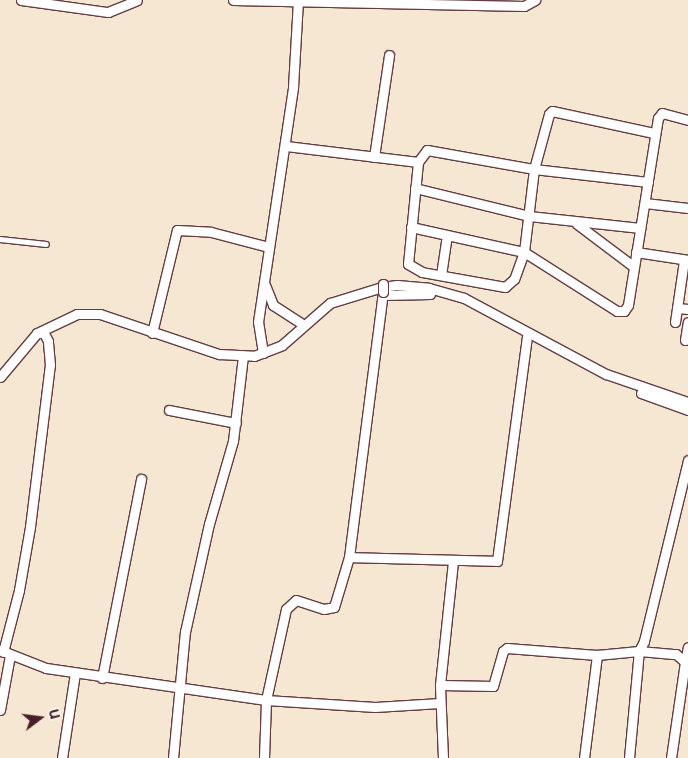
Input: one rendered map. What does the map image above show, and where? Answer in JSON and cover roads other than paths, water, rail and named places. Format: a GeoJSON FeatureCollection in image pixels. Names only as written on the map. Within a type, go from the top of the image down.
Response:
{"type":"FeatureCollection","features":[{"type":"Feature","properties":{"kind":"street"},"geometry":{"type":"LineString","coordinates":[[22,0],[108,12],[137,0]]}},
{"type":"Feature","properties":{"kind":"street"},"geometry":{"type":"LineString","coordinates":[[234,0],[524,6],[535,0]]}},
{"type":"Feature","properties":{"kind":"street"},"geometry":{"type":"LineString","coordinates":[[263,353],[258,322],[286,146],[293,87],[298,1]]}},
{"type":"Feature","properties":{"kind":"street"},"geometry":{"type":"LineString","coordinates":[[374,157],[389,55]]}},
{"type":"Feature","properties":{"kind":"street"},"geometry":{"type":"LineString","coordinates":[[648,182],[534,169],[431,149],[423,153],[418,162],[408,264],[422,272],[505,287],[514,279],[524,252],[530,216],[534,169],[552,111],[654,134]]}},
{"type":"Feature","properties":{"kind":"street"},"geometry":{"type":"LineString","coordinates":[[411,227],[524,252],[620,312],[628,305],[632,266],[645,203],[654,134],[662,114],[688,120]]}},
{"type":"Feature","properties":{"kind":"street"},"geometry":{"type":"LineString","coordinates":[[286,146],[418,162]]}},
{"type":"Feature","properties":{"kind":"street"},"geometry":{"type":"LineString","coordinates":[[415,188],[530,216],[576,223],[640,228]]}},
{"type":"Feature","properties":{"kind":"street"},"geometry":{"type":"LineString","coordinates":[[645,203],[688,208]]}},
{"type":"Feature","properties":{"kind":"street"},"geometry":{"type":"LineString","coordinates":[[576,223],[632,266]]}},
{"type":"Feature","properties":{"kind":"street"},"geometry":{"type":"LineString","coordinates":[[152,333],[177,230],[186,228],[211,232],[269,247]]}},
{"type":"Feature","properties":{"kind":"street"},"geometry":{"type":"LineString","coordinates":[[441,275],[447,235]]}},
{"type":"Feature","properties":{"kind":"street"},"geometry":{"type":"LineString","coordinates":[[636,252],[686,260],[674,322]]}},
{"type":"Feature","properties":{"kind":"street"},"geometry":{"type":"LineString","coordinates":[[264,279],[273,305],[302,324]]}},
{"type":"Feature","properties":{"kind":"street"},"geometry":{"type":"LineString","coordinates":[[0,377],[43,336],[66,318],[88,313],[100,314],[219,354],[243,356],[263,353],[282,345],[302,324],[330,303],[383,289],[415,286],[451,293],[606,374],[688,402]]}},
{"type":"Feature","properties":{"kind":"street"},"geometry":{"type":"LineString","coordinates":[[383,289],[423,293],[453,299],[629,389],[688,410]]}},
{"type":"Feature","properties":{"kind":"street"},"geometry":{"type":"LineString","coordinates":[[264,758],[266,700],[286,609],[296,600],[324,609],[334,607],[349,557],[383,289]]}},
{"type":"Feature","properties":{"kind":"street"},"geometry":{"type":"LineString","coordinates":[[677,308],[688,309]]}},
{"type":"Feature","properties":{"kind":"street"},"geometry":{"type":"LineString","coordinates":[[685,340],[688,322]]}},
{"type":"Feature","properties":{"kind":"street"},"geometry":{"type":"LineString","coordinates":[[0,710],[4,652],[19,590],[30,526],[50,365],[43,336]]}},
{"type":"Feature","properties":{"kind":"street"},"geometry":{"type":"LineString","coordinates":[[349,557],[497,561],[527,336]]}},
{"type":"Feature","properties":{"kind":"street"},"geometry":{"type":"LineString","coordinates":[[173,758],[178,687],[196,578],[236,423],[243,356]]}},
{"type":"Feature","properties":{"kind":"street"},"geometry":{"type":"LineString","coordinates":[[169,410],[236,423]]}},
{"type":"Feature","properties":{"kind":"street"},"geometry":{"type":"LineString","coordinates":[[629,758],[638,651],[644,641],[688,460]]}},
{"type":"Feature","properties":{"kind":"street"},"geometry":{"type":"LineString","coordinates":[[102,678],[141,479]]}},
{"type":"Feature","properties":{"kind":"street"},"geometry":{"type":"LineString","coordinates":[[443,758],[440,686],[453,561]]}},
{"type":"Feature","properties":{"kind":"street"},"geometry":{"type":"LineString","coordinates":[[671,758],[688,647]]}},
{"type":"Feature","properties":{"kind":"street"},"geometry":{"type":"LineString","coordinates":[[440,686],[493,686],[504,651],[507,648],[597,655],[638,651],[676,654],[685,662]]}},
{"type":"Feature","properties":{"kind":"street"},"geometry":{"type":"LineString","coordinates":[[4,652],[46,668],[75,674],[266,700],[375,706],[440,703]]}},
{"type":"Feature","properties":{"kind":"street"},"geometry":{"type":"LineString","coordinates":[[584,758],[597,655]]}},
{"type":"Feature","properties":{"kind":"street"},"geometry":{"type":"LineString","coordinates":[[62,758],[75,674]]}},
{"type":"Feature","properties":{"kind":"lane"},"geometry":{"type":"LineString","coordinates":[[0,239],[46,244]]}}]}
